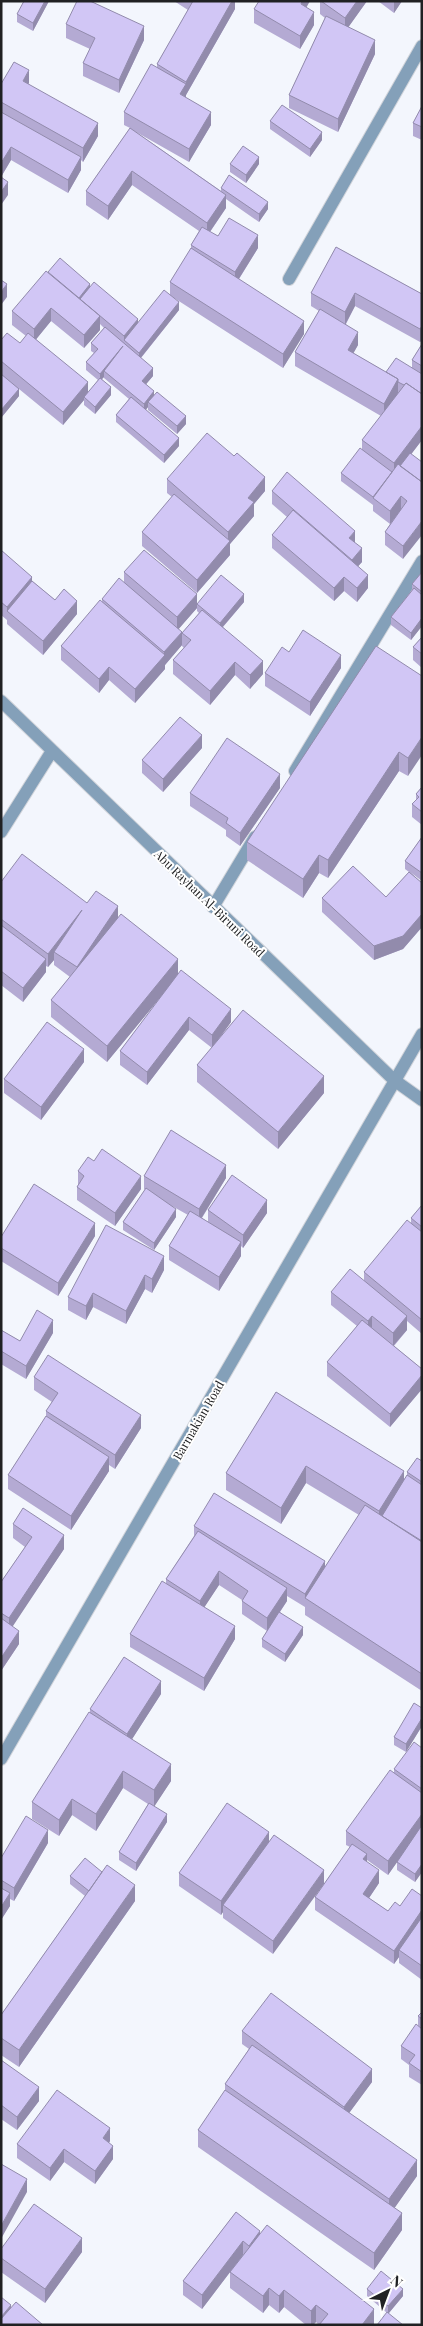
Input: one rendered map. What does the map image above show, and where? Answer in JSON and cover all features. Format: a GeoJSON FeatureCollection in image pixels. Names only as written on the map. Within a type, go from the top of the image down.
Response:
{"type":"FeatureCollection","features":[{"type":"Feature","properties":{"kind":"street"},"geometry":{"type":"LineString","coordinates":[[289,279],[422,46]]}},
{"type":"Feature","properties":{"kind":"street"},"geometry":{"type":"LineString","coordinates":[[289,781],[422,562]]}},
{"type":"Feature","properties":{"kind":"street","name":"Abu Rayhan Al-Biruni Road"},"geometry":{"type":"LineString","coordinates":[[1,701],[394,1080],[422,1100]]}},
{"type":"Feature","properties":{"kind":"street"},"geometry":{"type":"LineString","coordinates":[[1,832],[52,751]]}},
{"type":"Feature","properties":{"kind":"street"},"geometry":{"type":"LineString","coordinates":[[214,907],[264,823]]}},
{"type":"Feature","properties":{"kind":"street","name":"Barmakian Road"},"geometry":{"type":"LineString","coordinates":[[1,1759],[422,1034]]}},
{"type":"Feature","properties":{"kind":"building"},"geometry":{"type":"Polygon","coordinates":[[[24,1],[45,1],[33,23],[17,14],[24,1]]]}},
{"type":"Feature","properties":{"kind":"building"},"geometry":{"type":"Polygon","coordinates":[[[77,1],[90,1],[144,26],[119,80],[83,63],[95,38],[66,24],[77,1]]]}},
{"type":"Feature","properties":{"kind":"building"},"geometry":{"type":"Polygon","coordinates":[[[193,1],[232,1],[186,82],[157,64],[193,1]]]}},
{"type":"Feature","properties":{"kind":"building"},"geometry":{"type":"Polygon","coordinates":[[[259,1],[302,1],[301,4],[314,12],[300,36],[254,9],[259,1]]]}},
{"type":"Feature","properties":{"kind":"building"},"geometry":{"type":"Polygon","coordinates":[[[321,1],[357,1],[345,18],[321,1]]]}},
{"type":"Feature","properties":{"kind":"building"},"geometry":{"type":"Polygon","coordinates":[[[326,16],[375,40],[338,119],[289,95],[326,16]]]}},
{"type":"Feature","properties":{"kind":"building"},"geometry":{"type":"Polygon","coordinates":[[[14,62],[29,70],[23,81],[98,123],[83,148],[1,102],[1,84],[14,62]]]}},
{"type":"Feature","properties":{"kind":"building"},"geometry":{"type":"Polygon","coordinates":[[[151,64],[186,84],[180,94],[211,112],[189,149],[124,112],[151,64]]]}},
{"type":"Feature","properties":{"kind":"building"},"geometry":{"type":"Polygon","coordinates":[[[282,105],[322,132],[310,149],[270,121],[282,105]]]}},
{"type":"Feature","properties":{"kind":"building"},"geometry":{"type":"Polygon","coordinates":[[[422,106],[422,127],[413,123],[422,106]]]}},
{"type":"Feature","properties":{"kind":"building"},"geometry":{"type":"Polygon","coordinates":[[[1,112],[81,157],[68,180],[11,147],[1,163],[1,112]]]}},
{"type":"Feature","properties":{"kind":"building"},"geometry":{"type":"Polygon","coordinates":[[[130,128],[226,195],[207,223],[132,171],[108,206],[86,191],[130,128]]]}},
{"type":"Feature","properties":{"kind":"building"},"geometry":{"type":"Polygon","coordinates":[[[243,146],[259,157],[246,175],[230,164],[243,146]]]}},
{"type":"Feature","properties":{"kind":"building"},"geometry":{"type":"Polygon","coordinates":[[[229,175],[268,202],[259,214],[221,188],[229,175]]]}},
{"type":"Feature","properties":{"kind":"building"},"geometry":{"type":"Polygon","coordinates":[[[1,177],[8,182],[1,192],[1,177]]]}},
{"type":"Feature","properties":{"kind":"building"},"geometry":{"type":"Polygon","coordinates":[[[229,218],[258,235],[235,272],[191,245],[202,227],[218,236],[229,218]]]}},
{"type":"Feature","properties":{"kind":"building"},"geometry":{"type":"Polygon","coordinates":[[[336,247],[422,294],[422,326],[420,329],[355,293],[345,312],[311,293],[336,247]]]}},
{"type":"Feature","properties":{"kind":"building"},"geometry":{"type":"Polygon","coordinates":[[[191,248],[304,321],[283,354],[170,282],[191,248]]]}},
{"type":"Feature","properties":{"kind":"building"},"geometry":{"type":"Polygon","coordinates":[[[60,258],[90,284],[79,298],[48,272],[60,258]]]}},
{"type":"Feature","properties":{"kind":"building"},"geometry":{"type":"Polygon","coordinates":[[[46,271],[100,316],[84,335],[51,308],[34,329],[12,311],[46,271]]]}},
{"type":"Feature","properties":{"kind":"building"},"geometry":{"type":"Polygon","coordinates":[[[1,280],[7,284],[1,292],[1,280]]]}},
{"type":"Feature","properties":{"kind":"building"},"geometry":{"type":"Polygon","coordinates":[[[94,282],[138,319],[124,336],[80,299],[94,282]]]}},
{"type":"Feature","properties":{"kind":"building"},"geometry":{"type":"Polygon","coordinates":[[[164,290],[179,302],[139,353],[124,340],[164,290]]]}},
{"type":"Feature","properties":{"kind":"building"},"geometry":{"type":"Polygon","coordinates":[[[320,309],[358,332],[348,350],[398,379],[384,404],[295,352],[320,309]]]}},
{"type":"Feature","properties":{"kind":"building"},"geometry":{"type":"Polygon","coordinates":[[[105,327],[153,368],[142,381],[154,391],[144,404],[104,371],[123,346],[100,374],[86,362],[98,349],[91,343],[105,327]]]}},
{"type":"Feature","properties":{"kind":"building"},"geometry":{"type":"Polygon","coordinates":[[[7,333],[20,343],[28,333],[88,382],[63,412],[1,361],[1,340],[7,333]]]}},
{"type":"Feature","properties":{"kind":"building"},"geometry":{"type":"Polygon","coordinates":[[[422,344],[422,366],[412,360],[422,344]]]}},
{"type":"Feature","properties":{"kind":"building"},"geometry":{"type":"Polygon","coordinates":[[[396,358],[422,374],[422,394],[406,383],[404,385],[398,382],[398,379],[386,372],[396,358]]]}},
{"type":"Feature","properties":{"kind":"building"},"geometry":{"type":"Polygon","coordinates":[[[1,374],[19,389],[1,410],[1,374]]]}},
{"type":"Feature","properties":{"kind":"building"},"geometry":{"type":"Polygon","coordinates":[[[100,378],[111,387],[95,407],[84,397],[100,378]]]}},
{"type":"Feature","properties":{"kind":"building"},"geometry":{"type":"Polygon","coordinates":[[[406,383],[422,394],[422,426],[394,463],[362,440],[406,383]]]}},
{"type":"Feature","properties":{"kind":"building"},"geometry":{"type":"Polygon","coordinates":[[[157,392],[186,416],[177,426],[148,402],[157,392]]]}},
{"type":"Feature","properties":{"kind":"building"},"geometry":{"type":"Polygon","coordinates":[[[131,397],[179,438],[164,455],[116,415],[131,397]]]}},
{"type":"Feature","properties":{"kind":"building"},"geometry":{"type":"Polygon","coordinates":[[[207,433],[234,456],[237,453],[265,477],[248,498],[254,502],[228,532],[167,479],[207,433]]]}},
{"type":"Feature","properties":{"kind":"building"},"geometry":{"type":"Polygon","coordinates":[[[360,448],[392,472],[373,497],[341,473],[360,448]]]}},
{"type":"Feature","properties":{"kind":"building"},"geometry":{"type":"Polygon","coordinates":[[[410,453],[422,462],[422,482],[400,466],[410,453]]]}},
{"type":"Feature","properties":{"kind":"building"},"geometry":{"type":"Polygon","coordinates":[[[398,464],[422,482],[422,521],[403,546],[385,532],[407,501],[401,496],[390,511],[373,498],[398,464]]]}},
{"type":"Feature","properties":{"kind":"building"},"geometry":{"type":"Polygon","coordinates":[[[287,472],[355,531],[349,538],[362,548],[352,560],[272,491],[287,472]]]}},
{"type":"Feature","properties":{"kind":"building"},"geometry":{"type":"Polygon","coordinates":[[[174,494],[230,541],[197,580],[142,532],[174,494]]]}},
{"type":"Feature","properties":{"kind":"building"},"geometry":{"type":"Polygon","coordinates":[[[293,510],[368,575],[357,588],[344,577],[334,588],[272,535],[293,510]]]}},
{"type":"Feature","properties":{"kind":"building"},"geometry":{"type":"Polygon","coordinates":[[[1,550],[32,577],[7,607],[1,602],[1,550]]]}},
{"type":"Feature","properties":{"kind":"building"},"geometry":{"type":"Polygon","coordinates":[[[144,550],[197,594],[177,617],[124,572],[144,550]]]}},
{"type":"Feature","properties":{"kind":"building"},"geometry":{"type":"Polygon","coordinates":[[[422,572],[422,592],[412,584],[422,572]]]}},
{"type":"Feature","properties":{"kind":"building"},"geometry":{"type":"Polygon","coordinates":[[[221,575],[244,594],[220,623],[197,604],[221,575]]]}},
{"type":"Feature","properties":{"kind":"building"},"geometry":{"type":"Polygon","coordinates":[[[119,578],[182,632],[164,652],[102,599],[119,578]]]}},
{"type":"Feature","properties":{"kind":"building"},"geometry":{"type":"Polygon","coordinates":[[[32,581],[55,600],[64,589],[77,601],[43,641],[7,611],[32,581]]]}},
{"type":"Feature","properties":{"kind":"building"},"geometry":{"type":"Polygon","coordinates":[[[414,588],[422,595],[422,618],[411,633],[391,617],[414,588]]]}},
{"type":"Feature","properties":{"kind":"building"},"geometry":{"type":"Polygon","coordinates":[[[100,600],[165,655],[135,689],[109,667],[99,679],[61,646],[100,600]]]}},
{"type":"Feature","properties":{"kind":"building"},"geometry":{"type":"Polygon","coordinates":[[[202,610],[263,661],[250,675],[235,662],[210,691],[173,660],[191,640],[182,633],[202,610]]]}},
{"type":"Feature","properties":{"kind":"building"},"geometry":{"type":"Polygon","coordinates":[[[303,630],[341,655],[310,702],[265,673],[282,647],[289,652],[303,630]]]}},
{"type":"Feature","properties":{"kind":"building"},"geometry":{"type":"Polygon","coordinates":[[[422,637],[422,654],[413,647],[422,637]]]}},
{"type":"Feature","properties":{"kind":"building"},"geometry":{"type":"Polygon","coordinates":[[[376,646],[422,676],[422,737],[408,758],[399,752],[328,860],[319,855],[303,879],[247,842],[376,646]]]}},
{"type":"Feature","properties":{"kind":"building"},"geometry":{"type":"Polygon","coordinates":[[[180,717],[202,735],[163,779],[142,760],[180,717]]]}},
{"type":"Feature","properties":{"kind":"building"},"geometry":{"type":"Polygon","coordinates":[[[227,738],[280,774],[240,833],[226,823],[228,818],[190,793],[227,738]]]}},
{"type":"Feature","properties":{"kind":"building"},"geometry":{"type":"Polygon","coordinates":[[[422,787],[422,812],[412,804],[419,797],[416,794],[422,787]]]}},
{"type":"Feature","properties":{"kind":"building"},"geometry":{"type":"Polygon","coordinates":[[[422,837],[422,873],[405,861],[422,837]]]}},
{"type":"Feature","properties":{"kind":"building"},"geometry":{"type":"Polygon","coordinates":[[[22,854],[87,903],[96,891],[118,906],[77,967],[54,952],[82,910],[48,954],[1,919],[1,882],[22,854]]]}},
{"type":"Feature","properties":{"kind":"building"},"geometry":{"type":"Polygon","coordinates":[[[353,866],[386,897],[409,872],[422,883],[422,914],[403,936],[374,946],[322,898],[353,866]]]}},
{"type":"Feature","properties":{"kind":"building"},"geometry":{"type":"Polygon","coordinates":[[[121,914],[178,959],[107,1046],[51,1000],[121,914]]]}},
{"type":"Feature","properties":{"kind":"building"},"geometry":{"type":"Polygon","coordinates":[[[1,925],[46,959],[23,988],[1,971],[1,925]]]}},
{"type":"Feature","properties":{"kind":"building"},"geometry":{"type":"Polygon","coordinates":[[[181,970],[231,1009],[212,1035],[189,1017],[147,1072],[120,1051],[181,970]]]}},
{"type":"Feature","properties":{"kind":"building"},"geometry":{"type":"Polygon","coordinates":[[[243,1010],[324,1076],[278,1132],[197,1065],[243,1010]]]}},
{"type":"Feature","properties":{"kind":"building"},"geometry":{"type":"Polygon","coordinates":[[[47,1022],[84,1049],[41,1107],[4,1079],[47,1022]]]}},
{"type":"Feature","properties":{"kind":"building"},"geometry":{"type":"Polygon","coordinates":[[[171,1130],[226,1165],[199,1209],[144,1176],[171,1130]]]}},
{"type":"Feature","properties":{"kind":"building"},"geometry":{"type":"Polygon","coordinates":[[[102,1149],[141,1176],[115,1213],[77,1187],[84,1176],[78,1171],[88,1157],[94,1161],[102,1149]]]}},
{"type":"Feature","properties":{"kind":"building"},"geometry":{"type":"Polygon","coordinates":[[[232,1175],[267,1200],[243,1235],[208,1210],[232,1175]]]}},
{"type":"Feature","properties":{"kind":"building"},"geometry":{"type":"Polygon","coordinates":[[[34,1184],[95,1223],[58,1283],[1,1248],[1,1237],[34,1184]]]}},
{"type":"Feature","properties":{"kind":"building"},"geometry":{"type":"Polygon","coordinates":[[[146,1188],[176,1209],[154,1243],[123,1222],[146,1188]]]}},
{"type":"Feature","properties":{"kind":"building"},"geometry":{"type":"Polygon","coordinates":[[[422,1205],[422,1227],[411,1218],[422,1205]]]}},
{"type":"Feature","properties":{"kind":"building"},"geometry":{"type":"Polygon","coordinates":[[[190,1211],[241,1242],[219,1277],[169,1246],[190,1211]]]}},
{"type":"Feature","properties":{"kind":"building"},"geometry":{"type":"Polygon","coordinates":[[[407,1220],[422,1232],[422,1320],[364,1272],[407,1220]]]}},
{"type":"Feature","properties":{"kind":"building"},"geometry":{"type":"Polygon","coordinates":[[[106,1225],[164,1256],[152,1279],[145,1275],[126,1311],[93,1293],[86,1306],[68,1297],[106,1225]]]}},
{"type":"Feature","properties":{"kind":"building"},"geometry":{"type":"Polygon","coordinates":[[[350,1269],[407,1316],[393,1333],[372,1316],[368,1321],[331,1292],[350,1269]]]}},
{"type":"Feature","properties":{"kind":"building"},"geometry":{"type":"Polygon","coordinates":[[[37,1310],[53,1320],[26,1366],[1,1351],[1,1330],[20,1341],[37,1310]]]}},
{"type":"Feature","properties":{"kind":"building"},"geometry":{"type":"Polygon","coordinates":[[[362,1320],[422,1369],[422,1375],[390,1414],[327,1362],[362,1320]]]}},
{"type":"Feature","properties":{"kind":"building"},"geometry":{"type":"Polygon","coordinates":[[[48,1355],[141,1415],[115,1455],[46,1411],[58,1393],[34,1377],[48,1355]]]}},
{"type":"Feature","properties":{"kind":"building"},"geometry":{"type":"Polygon","coordinates":[[[276,1392],[404,1471],[379,1511],[306,1466],[281,1508],[226,1473],[276,1392]]]}},
{"type":"Feature","properties":{"kind":"building"},"geometry":{"type":"Polygon","coordinates":[[[46,1416],[109,1457],[71,1516],[8,1475],[46,1416]]]}},
{"type":"Feature","properties":{"kind":"building"},"geometry":{"type":"Polygon","coordinates":[[[417,1458],[422,1461],[422,1482],[407,1472],[417,1458]]]}},
{"type":"Feature","properties":{"kind":"building"},"geometry":{"type":"Polygon","coordinates":[[[407,1475],[422,1485],[422,1541],[382,1516],[407,1475]]]}},
{"type":"Feature","properties":{"kind":"building"},"geometry":{"type":"Polygon","coordinates":[[[214,1493],[325,1561],[305,1594],[194,1526],[214,1493]]]}},
{"type":"Feature","properties":{"kind":"building"},"geometry":{"type":"Polygon","coordinates":[[[365,1505],[422,1542],[422,1674],[305,1598],[365,1505]]]}},
{"type":"Feature","properties":{"kind":"building"},"geometry":{"type":"Polygon","coordinates":[[[23,1508],[64,1535],[9,1618],[1,1613],[1,1582],[32,1537],[13,1524],[23,1508]]]}},
{"type":"Feature","properties":{"kind":"building"},"geometry":{"type":"Polygon","coordinates":[[[198,1531],[287,1588],[267,1618],[242,1601],[248,1591],[219,1571],[200,1601],[166,1579],[198,1531]]]}},
{"type":"Feature","properties":{"kind":"building"},"geometry":{"type":"Polygon","coordinates":[[[162,1581],[235,1626],[204,1678],[130,1634],[162,1581]]]}},
{"type":"Feature","properties":{"kind":"building"},"geometry":{"type":"Polygon","coordinates":[[[279,1612],[303,1627],[285,1654],[262,1639],[279,1612]]]}},
{"type":"Feature","properties":{"kind":"building"},"geometry":{"type":"Polygon","coordinates":[[[1,1618],[19,1631],[1,1658],[1,1618]]]}},
{"type":"Feature","properties":{"kind":"building"},"geometry":{"type":"Polygon","coordinates":[[[124,1657],[161,1681],[127,1734],[90,1709],[124,1657]]]}},
{"type":"Feature","properties":{"kind":"building"},"geometry":{"type":"Polygon","coordinates":[[[414,1703],[422,1708],[422,1718],[406,1744],[394,1737],[414,1703]]]}},
{"type":"Feature","properties":{"kind":"building"},"geometry":{"type":"Polygon","coordinates":[[[89,1712],[171,1764],[154,1790],[123,1771],[96,1814],[72,1799],[59,1820],[32,1802],[89,1712]]]}},
{"type":"Feature","properties":{"kind":"building"},"geometry":{"type":"Polygon","coordinates":[[[414,1742],[422,1748],[422,1789],[394,1769],[414,1742]]]}},
{"type":"Feature","properties":{"kind":"building"},"geometry":{"type":"Polygon","coordinates":[[[390,1770],[422,1793],[422,1814],[388,1861],[346,1831],[390,1770]]]}},
{"type":"Feature","properties":{"kind":"building"},"geometry":{"type":"Polygon","coordinates":[[[149,1803],[167,1814],[136,1863],[119,1852],[149,1803]]]}},
{"type":"Feature","properties":{"kind":"building"},"geometry":{"type":"Polygon","coordinates":[[[227,1803],[269,1832],[221,1901],[179,1873],[227,1803]]]}},
{"type":"Feature","properties":{"kind":"building"},"geometry":{"type":"Polygon","coordinates":[[[26,1816],[48,1830],[14,1888],[1,1880],[1,1858],[26,1816]]]}},
{"type":"Feature","properties":{"kind":"building"},"geometry":{"type":"Polygon","coordinates":[[[422,1825],[422,1864],[415,1874],[397,1862],[422,1825]]]}},
{"type":"Feature","properties":{"kind":"building"},"geometry":{"type":"Polygon","coordinates":[[[274,1835],[324,1870],[273,1941],[223,1905],[274,1835]]]}},
{"type":"Feature","properties":{"kind":"building"},"geometry":{"type":"Polygon","coordinates":[[[352,1844],[367,1854],[363,1859],[379,1870],[363,1894],[388,1911],[395,1902],[400,1906],[412,1889],[422,1896],[422,1910],[394,1951],[315,1897],[352,1844]]]}},
{"type":"Feature","properties":{"kind":"building"},"geometry":{"type":"Polygon","coordinates":[[[85,1858],[102,1872],[89,1891],[70,1876],[85,1858]]]}},
{"type":"Feature","properties":{"kind":"building"},"geometry":{"type":"Polygon","coordinates":[[[107,1865],[135,1885],[19,2050],[1,2038],[1,2015],[107,1865]]]}},
{"type":"Feature","properties":{"kind":"building"},"geometry":{"type":"Polygon","coordinates":[[[1,1888],[10,1893],[1,1907],[1,1888]]]}},
{"type":"Feature","properties":{"kind":"building"},"geometry":{"type":"Polygon","coordinates":[[[422,1917],[422,1966],[399,1950],[422,1917]]]}},
{"type":"Feature","properties":{"kind":"building"},"geometry":{"type":"Polygon","coordinates":[[[271,1993],[372,2069],[344,2107],[242,2031],[271,1993]]]}},
{"type":"Feature","properties":{"kind":"building"},"geometry":{"type":"Polygon","coordinates":[[[416,2024],[422,2029],[422,2072],[409,2063],[415,2055],[401,2046],[416,2024]]]}},
{"type":"Feature","properties":{"kind":"building"},"geometry":{"type":"Polygon","coordinates":[[[252,2045],[417,2160],[389,2199],[225,2084],[252,2045]]]}},
{"type":"Feature","properties":{"kind":"building"},"geometry":{"type":"Polygon","coordinates":[[[1,2060],[39,2087],[17,2117],[1,2105],[1,2060]]]}},
{"type":"Feature","properties":{"kind":"building"},"geometry":{"type":"Polygon","coordinates":[[[57,2090],[110,2128],[103,2138],[113,2146],[95,2171],[64,2149],[50,2168],[17,2144],[57,2090]]]}},
{"type":"Feature","properties":{"kind":"building"},"geometry":{"type":"Polygon","coordinates":[[[225,2090],[402,2213],[374,2253],[198,2130],[225,2090]]]}},
{"type":"Feature","properties":{"kind":"building"},"geometry":{"type":"Polygon","coordinates":[[[1,2164],[27,2179],[1,2226],[1,2164]]]}},
{"type":"Feature","properties":{"kind":"building"},"geometry":{"type":"Polygon","coordinates":[[[34,2204],[82,2238],[45,2289],[1,2258],[1,2249],[34,2204]]]}},
{"type":"Feature","properties":{"kind":"building"},"geometry":{"type":"Polygon","coordinates":[[[236,2212],[260,2231],[249,2246],[243,2241],[202,2295],[183,2281],[236,2212]]]}},
{"type":"Feature","properties":{"kind":"building"},"geometry":{"type":"Polygon","coordinates":[[[267,2225],[374,2309],[362,2325],[319,2325],[328,2314],[316,2305],[311,2311],[284,2290],[279,2296],[269,2288],[263,2296],[230,2272],[267,2225]]]}},
{"type":"Feature","properties":{"kind":"building"},"geometry":{"type":"Polygon","coordinates":[[[381,2271],[403,2289],[388,2306],[367,2289],[381,2271]]]}},
{"type":"Feature","properties":{"kind":"building"},"geometry":{"type":"Polygon","coordinates":[[[1,2297],[11,2305],[1,2317],[1,2297]]]}},
{"type":"Feature","properties":{"kind":"building"},"geometry":{"type":"Polygon","coordinates":[[[16,2302],[43,2325],[1,2325],[1,2319],[16,2302]]]}},
{"type":"Feature","properties":{"kind":"building"},"geometry":{"type":"Polygon","coordinates":[[[387,2312],[403,2325],[377,2325],[387,2312]]]}}]}
